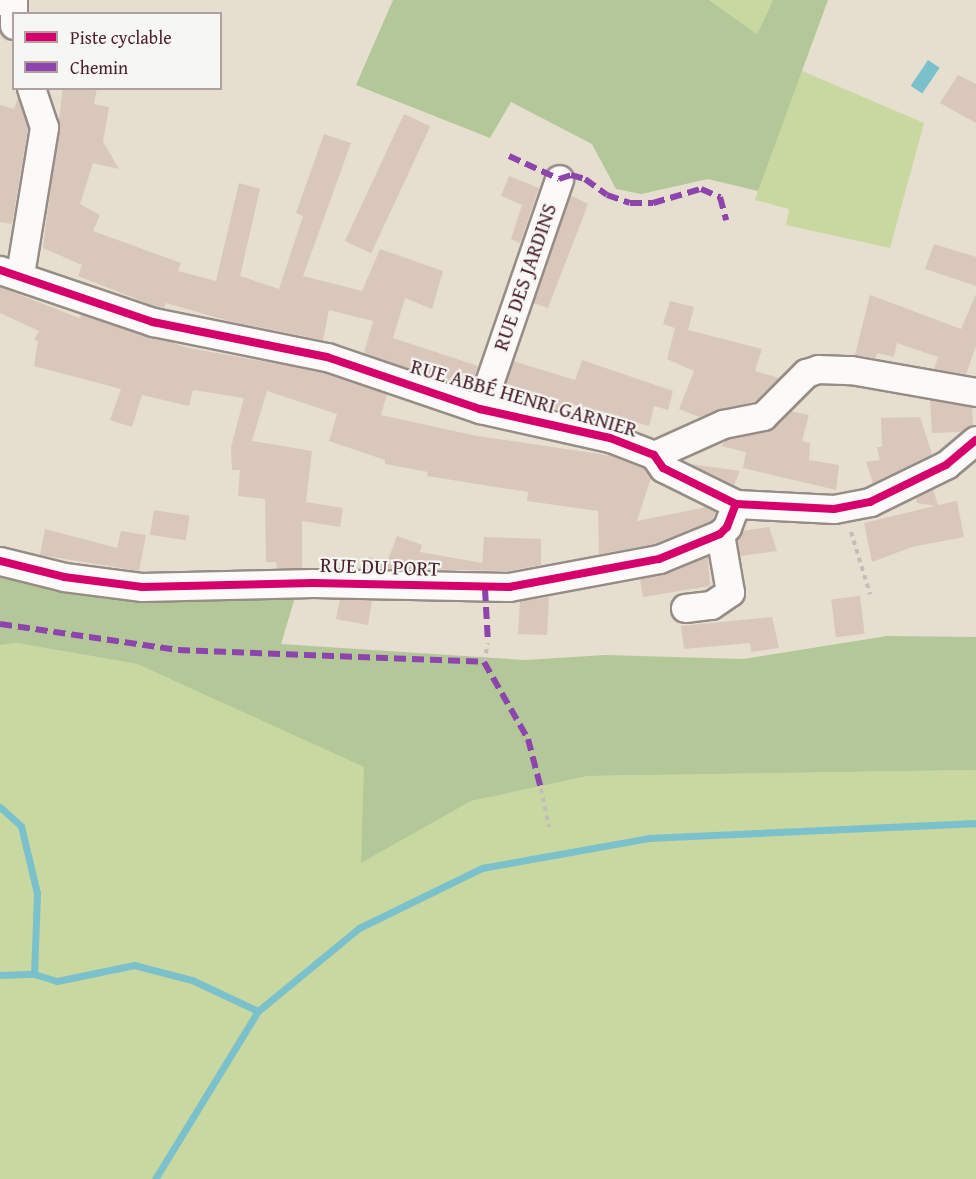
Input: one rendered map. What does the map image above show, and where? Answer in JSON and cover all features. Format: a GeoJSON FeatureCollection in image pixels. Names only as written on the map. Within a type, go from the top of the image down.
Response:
{"type":"FeatureCollection","features":[{"type":"Feature","properties":{"kind":"street"},"geometry":{"type":"LineString","coordinates":[[7,276],[44,127],[32,90]]}},
{"type":"Feature","properties":{"kind":"street","name":"RUE DES JARDINS"},"geometry":{"type":"LineString","coordinates":[[480,409],[559,179]]}},
{"type":"Feature","properties":{"kind":"street","name":"RUE ABBÉ HENRI GARNIER"},"geometry":{"type":"LineString","coordinates":[[7,276],[153,322],[327,357],[480,409],[610,438],[654,454],[663,468],[736,504],[850,507],[923,478],[976,440]]}},
{"type":"Feature","properties":{"kind":"street"},"geometry":{"type":"LineString","coordinates":[[654,454],[723,424],[764,416],[806,373],[818,369],[851,370],[976,392]]}},
{"type":"Feature","properties":{"kind":"street"},"geometry":{"type":"LineString","coordinates":[[685,608],[711,605],[730,592],[720,534],[728,527],[736,504]]}},
{"type":"Feature","properties":{"kind":"street","name":"RUE DU PORT"},"geometry":{"type":"LineString","coordinates":[[0,561],[64,577],[142,587],[313,583],[485,589],[547,582],[659,559],[720,534]]}},
{"type":"Feature","properties":{"kind":"path"},"geometry":{"type":"LineString","coordinates":[[850,507],[852,543],[870,594]]}},
{"type":"Feature","properties":{"kind":"path"},"geometry":{"type":"LineString","coordinates":[[484,663],[488,643]]}},
{"type":"Feature","properties":{"kind":"path"},"geometry":{"type":"LineString","coordinates":[[541,789],[549,827]]}},
{"type":"Feature","properties":{"kind":"green space"},"geometry":{"type":"Polygon","coordinates":[[[393,0],[709,0],[757,34],[773,0],[828,0],[758,191],[708,179],[641,194],[616,189],[592,144],[511,102],[490,138],[356,85],[393,0]]]}},
{"type":"Feature","properties":{"kind":"green space"},"geometry":{"type":"Polygon","coordinates":[[[709,0],[773,0],[757,34],[709,0]]]}},
{"type":"Feature","properties":{"kind":"green space"},"geometry":{"type":"Polygon","coordinates":[[[800,70],[924,123],[890,248],[786,225],[789,209],[755,200],[800,70]]]}},
{"type":"Feature","properties":{"kind":"green space"},"geometry":{"type":"Polygon","coordinates":[[[0,576],[80,593],[296,594],[281,644],[525,660],[605,655],[743,659],[887,636],[976,637],[976,770],[588,776],[471,801],[361,863],[364,767],[137,664],[17,643],[0,645],[0,576]]]}},
{"type":"Feature","properties":{"kind":"green space"},"geometry":{"type":"Polygon","coordinates":[[[17,643],[137,664],[365,767],[361,862],[471,801],[588,776],[976,770],[976,1179],[0,1179],[0,645],[17,643]]]}},
{"type":"Feature","properties":{"kind":"water"},"geometry":{"type":"Polygon","coordinates":[[[928,60],[940,68],[922,94],[911,86],[928,60]]]}},
{"type":"Feature","properties":{"kind":"building"},"geometry":{"type":"Polygon","coordinates":[[[958,75],[976,84],[976,123],[940,103],[958,75]]]}},
{"type":"Feature","properties":{"kind":"building"},"geometry":{"type":"Polygon","coordinates":[[[63,90],[97,90],[94,104],[109,107],[103,142],[119,169],[93,163],[80,204],[100,215],[93,231],[181,263],[178,271],[216,281],[239,183],[260,189],[240,276],[279,289],[303,216],[296,213],[324,134],[351,143],[303,276],[362,291],[380,249],[443,271],[432,309],[405,298],[393,338],[478,366],[470,389],[364,353],[373,321],[329,310],[323,340],[229,321],[166,303],[164,308],[157,307],[78,276],[82,265],[43,248],[63,90]]]}},
{"type":"Feature","properties":{"kind":"building"},"geometry":{"type":"Polygon","coordinates":[[[18,98],[28,128],[12,224],[0,222],[0,105],[14,109],[18,98]]]}},
{"type":"Feature","properties":{"kind":"building"},"geometry":{"type":"Polygon","coordinates":[[[404,114],[430,126],[371,253],[345,241],[404,114]]]}},
{"type":"Feature","properties":{"kind":"building"},"geometry":{"type":"Polygon","coordinates":[[[509,176],[539,188],[520,243],[511,239],[522,205],[501,196],[509,176]]]}},
{"type":"Feature","properties":{"kind":"building"},"geometry":{"type":"Polygon","coordinates":[[[570,195],[588,204],[548,308],[533,303],[570,195]]]}},
{"type":"Feature","properties":{"kind":"building"},"geometry":{"type":"Polygon","coordinates":[[[934,244],[976,257],[976,286],[925,269],[934,244]]]}},
{"type":"Feature","properties":{"kind":"building"},"geometry":{"type":"Polygon","coordinates":[[[0,287],[79,318],[82,314],[189,348],[323,372],[387,394],[381,415],[477,436],[613,456],[644,468],[651,478],[637,521],[707,507],[716,512],[711,521],[655,544],[599,554],[598,511],[527,501],[528,492],[427,476],[428,472],[385,464],[385,460],[329,441],[337,414],[267,391],[252,441],[312,451],[306,502],[343,508],[340,527],[302,521],[302,568],[277,568],[276,562],[266,562],[265,499],[238,496],[240,470],[232,470],[231,447],[244,398],[193,390],[189,406],[142,395],[132,427],[110,420],[121,389],[34,366],[38,341],[34,340],[39,331],[0,313],[0,287]]]}},
{"type":"Feature","properties":{"kind":"building"},"geometry":{"type":"Polygon","coordinates":[[[976,294],[976,346],[966,374],[934,369],[938,357],[897,343],[894,357],[877,353],[876,358],[855,355],[870,295],[961,329],[976,294]]]}},
{"type":"Feature","properties":{"kind":"building"},"geometry":{"type":"Polygon","coordinates":[[[670,301],[694,307],[688,330],[762,349],[755,371],[779,378],[755,401],[699,417],[679,409],[694,371],[667,359],[675,328],[663,324],[670,301]]]}},
{"type":"Feature","properties":{"kind":"building"},"geometry":{"type":"Polygon","coordinates":[[[582,360],[673,391],[668,410],[654,406],[649,426],[571,404],[568,412],[501,397],[513,361],[575,380],[582,360]]]}},
{"type":"Feature","properties":{"kind":"building"},"geometry":{"type":"Polygon","coordinates":[[[930,400],[972,407],[973,425],[962,432],[932,433],[930,400]]]}},
{"type":"Feature","properties":{"kind":"building"},"geometry":{"type":"Polygon","coordinates":[[[790,411],[809,415],[802,441],[810,443],[809,460],[839,465],[836,490],[743,468],[746,452],[721,446],[728,439],[767,431],[790,411]]]}},
{"type":"Feature","properties":{"kind":"building"},"geometry":{"type":"Polygon","coordinates":[[[920,417],[932,454],[873,483],[866,462],[880,460],[877,447],[882,447],[881,418],[920,417]]]}},
{"type":"Feature","properties":{"kind":"building"},"geometry":{"type":"Polygon","coordinates":[[[691,464],[740,471],[734,485],[691,464]]]}},
{"type":"Feature","properties":{"kind":"building"},"geometry":{"type":"Polygon","coordinates":[[[933,489],[938,505],[957,501],[964,537],[912,547],[872,562],[864,523],[935,506],[917,503],[916,497],[933,489]]]}},
{"type":"Feature","properties":{"kind":"building"},"geometry":{"type":"Polygon","coordinates":[[[154,510],[190,516],[186,540],[150,535],[154,510]]]}},
{"type":"Feature","properties":{"kind":"building"},"geometry":{"type":"Polygon","coordinates":[[[769,527],[777,551],[740,556],[737,539],[742,531],[769,527]]]}},
{"type":"Feature","properties":{"kind":"building"},"geometry":{"type":"Polygon","coordinates":[[[45,529],[117,548],[121,531],[146,535],[139,571],[40,555],[45,529]]]}},
{"type":"Feature","properties":{"kind":"building"},"geometry":{"type":"Polygon","coordinates":[[[397,536],[422,545],[420,552],[482,563],[484,537],[541,539],[541,565],[508,571],[365,568],[368,557],[388,560],[397,536]]]}},
{"type":"Feature","properties":{"kind":"building"},"geometry":{"type":"Polygon","coordinates":[[[708,556],[710,586],[643,597],[640,579],[665,574],[708,556]]]}},
{"type":"Feature","properties":{"kind":"building"},"geometry":{"type":"Polygon","coordinates":[[[860,596],[865,634],[836,637],[831,600],[860,596]]]}},
{"type":"Feature","properties":{"kind":"building"},"geometry":{"type":"Polygon","coordinates":[[[549,597],[547,635],[518,634],[520,601],[549,597]]]}},
{"type":"Feature","properties":{"kind":"building"},"geometry":{"type":"Polygon","coordinates":[[[340,599],[372,600],[368,625],[336,619],[340,599]]]}},
{"type":"Feature","properties":{"kind":"building"},"geometry":{"type":"Polygon","coordinates":[[[772,617],[779,648],[751,652],[750,643],[684,649],[681,626],[772,617]]]}},
{"type":"Feature","properties":{"kind":"waterway"},"geometry":{"type":"LineString","coordinates":[[0,807],[21,826],[37,893],[34,974],[57,981],[134,965],[192,980],[258,1011]]}},
{"type":"Feature","properties":{"kind":"waterway"},"geometry":{"type":"LineString","coordinates":[[155,1179],[258,1011],[359,928],[482,868],[648,838],[976,823]]}},
{"type":"Feature","properties":{"kind":"waterway"},"geometry":{"type":"LineString","coordinates":[[0,975],[34,974]]}},
{"type":"Feature","properties":{"kind":"marked path"},"geometry":{"type":"LineString","coordinates":[[509,156],[559,179],[571,175],[585,179],[607,195],[630,203],[653,203],[701,189],[720,197],[726,220]]}},
{"type":"Feature","properties":{"kind":"marked path"},"geometry":{"type":"LineString","coordinates":[[485,589],[488,643]]}},
{"type":"Feature","properties":{"kind":"marked path"},"geometry":{"type":"LineString","coordinates":[[0,624],[178,650],[484,662],[528,739],[541,789]]}},
{"type":"Feature","properties":{"kind":"cycle path"},"geometry":{"type":"LineString","coordinates":[[0,270],[153,322],[327,357],[480,409],[610,438],[654,455],[663,468],[736,504],[834,509],[870,502],[946,465],[976,440]]}},
{"type":"Feature","properties":{"kind":"cycle path"},"geometry":{"type":"LineString","coordinates":[[0,561],[64,577],[142,587],[313,583],[509,587],[659,559],[720,534],[727,527],[736,504]]}}]}
